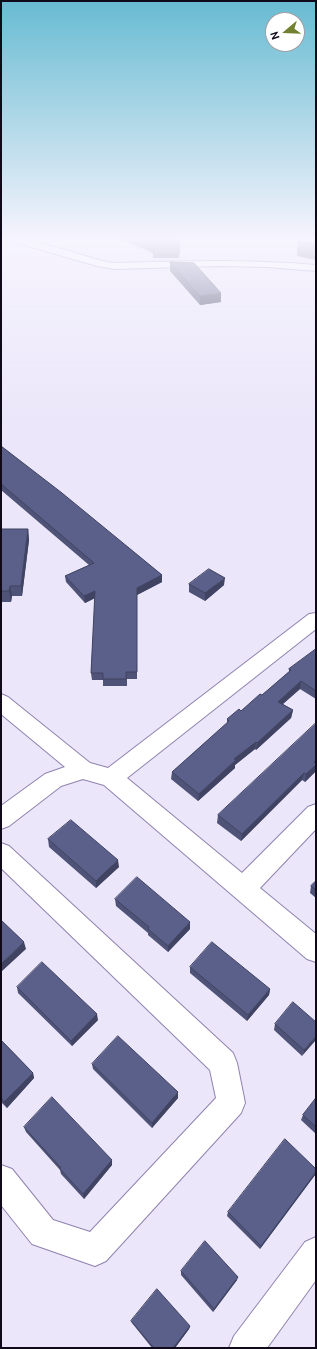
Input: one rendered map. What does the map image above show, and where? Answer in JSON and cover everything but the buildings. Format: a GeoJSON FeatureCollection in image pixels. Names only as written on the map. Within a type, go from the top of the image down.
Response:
{"type":"FeatureCollection","features":[{"type":"Feature","properties":{"kind":"street"},"geometry":{"type":"LineString","coordinates":[[111,778],[316,619]]}},
{"type":"Feature","properties":{"kind":"street"},"geometry":{"type":"LineString","coordinates":[[1,702],[83,770],[111,778],[244,888],[316,950]]}},
{"type":"Feature","properties":{"kind":"street"},"geometry":{"type":"LineString","coordinates":[[1,819],[53,780],[83,770]]}},
{"type":"Feature","properties":{"kind":"street"},"geometry":{"type":"LineString","coordinates":[[244,888],[316,814]]}},
{"type":"Feature","properties":{"kind":"street"},"geometry":{"type":"LineString","coordinates":[[1,853],[223,1063],[231,1103],[95,1250],[43,1233],[1,1180]]}},
{"type":"Feature","properties":{"kind":"street"},"geometry":{"type":"LineString","coordinates":[[246,1348],[316,1253]]}}]}
